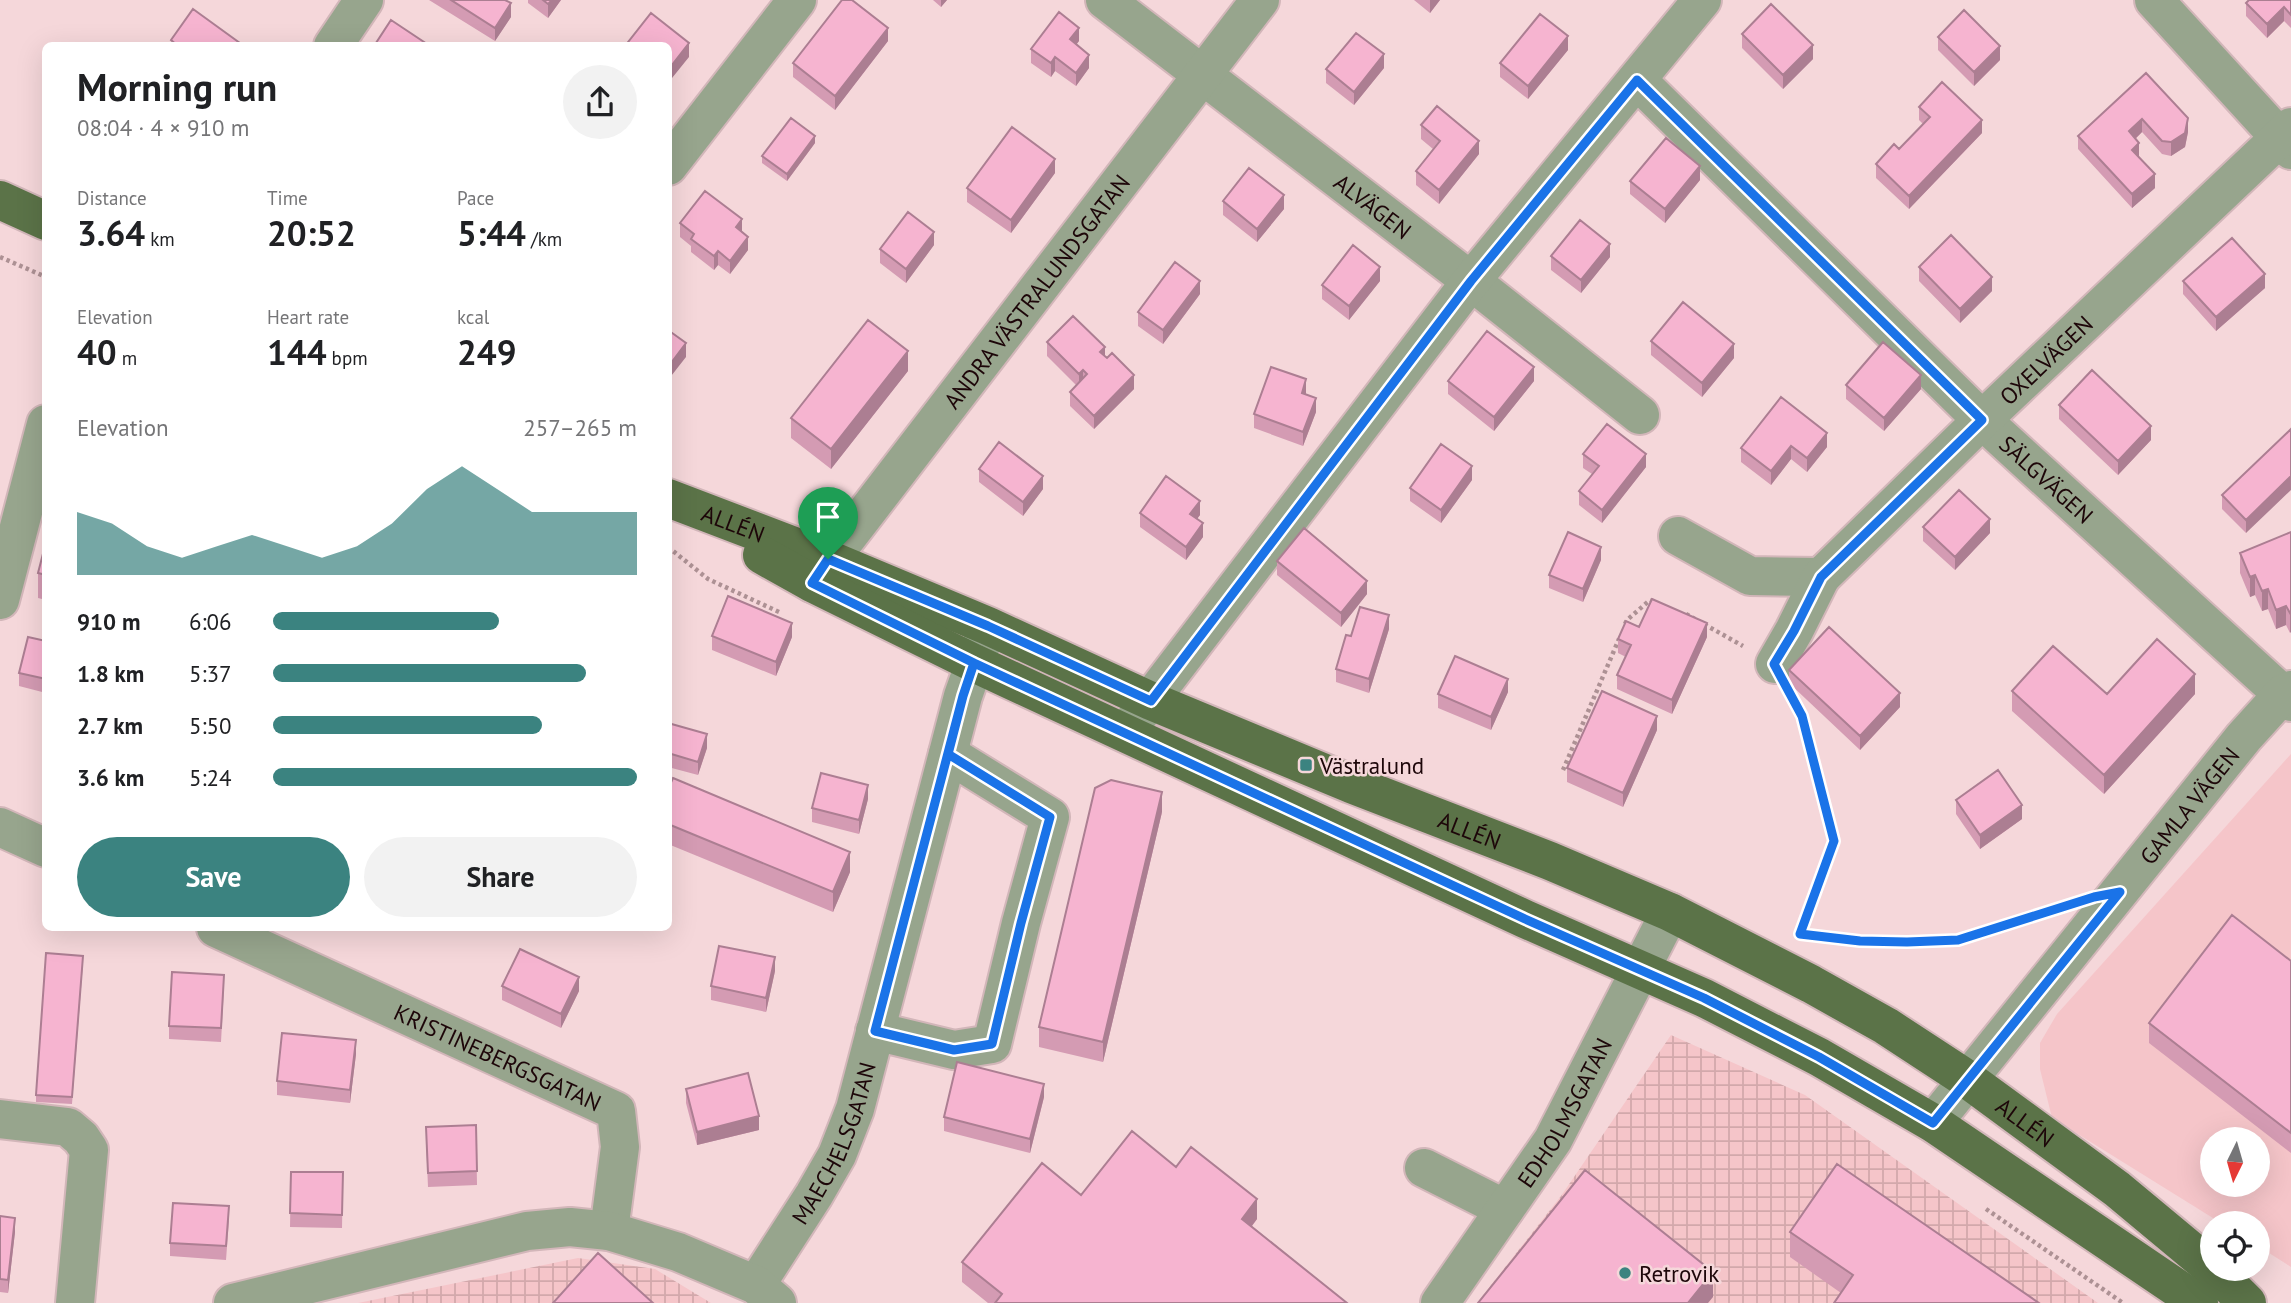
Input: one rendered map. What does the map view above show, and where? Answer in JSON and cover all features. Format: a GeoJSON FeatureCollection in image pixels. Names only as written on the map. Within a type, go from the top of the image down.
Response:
{"type":"FeatureCollection","features":[{"type":"Feature","properties":{"kind":"main road"},"geometry":{"type":"LineString","coordinates":[[0,200],[42,219]]}},
{"type":"Feature","properties":{"kind":"main road","name":"ALLÉN"},"geometry":{"type":"LineString","coordinates":[[672,500],[820,571],[974,663],[1525,919],[1704,998],[1819,1057],[2202,1285],[2247,1303]]}},
{"type":"Feature","properties":{"kind":"main road","name":"ALLÉN"},"geometry":{"type":"LineString","coordinates":[[672,506],[820,571],[988,626],[1151,701],[1670,912],[1811,984],[1875,1020],[1967,1079],[2117,1189],[2202,1285]]}},
{"type":"Feature","properties":{"kind":"street"},"geometry":{"type":"LineString","coordinates":[[335,42],[364,0]]}},
{"type":"Feature","properties":{"kind":"street"},"geometry":{"type":"LineString","coordinates":[[672,161],[797,0]]}},
{"type":"Feature","properties":{"kind":"street","name":"ALVÄGEN"},"geometry":{"type":"LineString","coordinates":[[1105,0],[1471,281],[1640,415]]}},
{"type":"Feature","properties":{"kind":"street","name":"ANDRA VÄSTRALUNDSGATAN"},"geometry":{"type":"LineString","coordinates":[[820,571],[1260,0]]}},
{"type":"Feature","properties":{"kind":"street"},"geometry":{"type":"LineString","coordinates":[[1126,733],[1471,281],[1702,0]]}},
{"type":"Feature","properties":{"kind":"street"},"geometry":{"type":"LineString","coordinates":[[2154,0],[2287,138]]}},
{"type":"Feature","properties":{"kind":"street","name":"SÄLGVÄGEN"},"geometry":{"type":"LineString","coordinates":[[1637,80],[1982,420],[2288,695]]}},
{"type":"Feature","properties":{"kind":"street","name":"OXELVÄGEN"},"geometry":{"type":"LineString","coordinates":[[1774,664],[1821,577],[1982,420],[2287,138]]}},
{"type":"Feature","properties":{"kind":"street"},"geometry":{"type":"LineString","coordinates":[[0,600],[42,439]]}},
{"type":"Feature","properties":{"kind":"street"},"geometry":{"type":"LineString","coordinates":[[1678,536],[1750,576],[1821,577]]}},
{"type":"Feature","properties":{"kind":"street","name":"MAECHELSGATAN"},"geometry":{"type":"LineString","coordinates":[[766,1294],[837,1154],[855,1110],[963,696],[988,626]]}},
{"type":"Feature","properties":{"kind":"street","name":"GAMLA VÄGEN"},"geometry":{"type":"LineString","coordinates":[[1933,1123],[2244,737],[2288,695]]}},
{"type":"Feature","properties":{"kind":"street"},"geometry":{"type":"LineString","coordinates":[[875,1031],[954,1050],[992,1044],[1050,817],[948,754]]}},
{"type":"Feature","properties":{"kind":"street"},"geometry":{"type":"LineString","coordinates":[[0,827],[42,846]]}},
{"type":"Feature","properties":{"kind":"street","name":"EDHOLMSGATAN"},"geometry":{"type":"LineString","coordinates":[[1440,1303],[1553,1140],[1670,912]]}},
{"type":"Feature","properties":{"kind":"street","name":"KRISTINEBERGSGATAN"},"geometry":{"type":"LineString","coordinates":[[223,931],[616,1111],[620,1147],[608,1230]]}},
{"type":"Feature","properties":{"kind":"street"},"geometry":{"type":"LineString","coordinates":[[0,1119],[68,1127],[89,1150],[75,1303]]}},
{"type":"Feature","properties":{"kind":"street"},"geometry":{"type":"LineString","coordinates":[[1424,1168],[1505,1209]]}},
{"type":"Feature","properties":{"kind":"street"},"geometry":{"type":"LineString","coordinates":[[244,1302],[527,1231],[570,1227],[608,1230],[678,1252],[766,1294]]}},
{"type":"Feature","properties":{"kind":"path"},"geometry":{"type":"LineString","coordinates":[[0,257],[42,274]]}},
{"type":"Feature","properties":{"kind":"path"},"geometry":{"type":"LineString","coordinates":[[1563,769],[1627,620],[1650,600],[1661,604]]}},
{"type":"Feature","properties":{"kind":"path"},"geometry":{"type":"LineString","coordinates":[[1683,613],[1774,664],[1802,716],[1834,841],[1800,934]]}},
{"type":"Feature","properties":{"kind":"path"},"geometry":{"type":"LineString","coordinates":[[1787,931],[1860,941],[1958,940],[2057,909]]}},
{"type":"Feature","properties":{"kind":"shaded area"},"geometry":{"type":"Polygon","coordinates":[[[2291,754],[2291,1267],[2270,1254],[2270,1211],[2202,1211],[2052,1118],[2040,1069],[2040,1043],[2057,1014],[2291,754]]]}},
{"type":"Feature","properties":{"kind":"shaded area"},"geometry":{"type":"Polygon","coordinates":[[[1671,1035],[1805,1095],[2098,1303],[1477,1303],[1561,1196],[1671,1035]]]}},
{"type":"Feature","properties":{"kind":"shaded area"},"geometry":{"type":"Polygon","coordinates":[[[578,1258],[655,1269],[711,1303],[358,1303],[578,1258]]]}},
{"type":"Feature","properties":{"kind":"building"},"geometry":{"type":"Polygon","coordinates":[[[451,0],[505,0],[511,3],[495,28],[451,0]]]}},
{"type":"Feature","properties":{"kind":"building"},"geometry":{"type":"Polygon","coordinates":[[[842,0],[852,0],[888,28],[835,96],[793,63],[842,0]]]}},
{"type":"Feature","properties":{"kind":"building"},"geometry":{"type":"Polygon","coordinates":[[[2249,0],[2291,0],[2291,15],[2284,7],[2267,24],[2246,3],[2249,0]]]}},
{"type":"Feature","properties":{"kind":"building"},"geometry":{"type":"Polygon","coordinates":[[[1771,4],[1813,45],[1783,75],[1742,34],[1771,4]]]}},
{"type":"Feature","properties":{"kind":"building"},"geometry":{"type":"Polygon","coordinates":[[[193,9],[238,42],[173,42],[171,40],[193,9]]]}},
{"type":"Feature","properties":{"kind":"building"},"geometry":{"type":"Polygon","coordinates":[[[1964,10],[2000,46],[1974,72],[1938,37],[1964,10]]]}},
{"type":"Feature","properties":{"kind":"building"},"geometry":{"type":"Polygon","coordinates":[[[1059,12],[1079,28],[1070,39],[1089,55],[1076,73],[1055,57],[1051,63],[1031,49],[1059,12]]]}},
{"type":"Feature","properties":{"kind":"building"},"geometry":{"type":"Polygon","coordinates":[[[651,13],[689,43],[672,65],[672,42],[628,42],[651,13]]]}},
{"type":"Feature","properties":{"kind":"building"},"geometry":{"type":"Polygon","coordinates":[[[1540,14],[1568,36],[1528,86],[1500,63],[1540,14]]]}},
{"type":"Feature","properties":{"kind":"building"},"geometry":{"type":"Polygon","coordinates":[[[391,20],[424,42],[377,42],[391,20]]]}},
{"type":"Feature","properties":{"kind":"building"},"geometry":{"type":"Polygon","coordinates":[[[1356,33],[1384,54],[1354,92],[1326,69],[1356,33]]]}},
{"type":"Feature","properties":{"kind":"building"},"geometry":{"type":"Polygon","coordinates":[[[2146,73],[2188,118],[2185,133],[2171,142],[2162,141],[2142,119],[2129,131],[2139,143],[2132,150],[2155,174],[2132,194],[2078,136],[2146,73]]]}},
{"type":"Feature","properties":{"kind":"building"},"geometry":{"type":"Polygon","coordinates":[[[1942,82],[1982,120],[1909,196],[1876,164],[1894,144],[1899,149],[1930,117],[1919,107],[1942,82]]]}},
{"type":"Feature","properties":{"kind":"building"},"geometry":{"type":"Polygon","coordinates":[[[1437,106],[1479,141],[1439,190],[1416,171],[1440,141],[1421,125],[1437,106]]]}},
{"type":"Feature","properties":{"kind":"building"},"geometry":{"type":"Polygon","coordinates":[[[791,118],[815,136],[787,174],[762,156],[791,118]]]}},
{"type":"Feature","properties":{"kind":"building"},"geometry":{"type":"Polygon","coordinates":[[[1012,127],[1055,159],[1011,220],[967,188],[1012,127]]]}},
{"type":"Feature","properties":{"kind":"building"},"geometry":{"type":"Polygon","coordinates":[[[1666,138],[1700,166],[1665,209],[1630,181],[1666,138]]]}},
{"type":"Feature","properties":{"kind":"building"},"geometry":{"type":"Polygon","coordinates":[[[1249,168],[1284,195],[1257,229],[1223,201],[1249,168]]]}},
{"type":"Feature","properties":{"kind":"building"},"geometry":{"type":"Polygon","coordinates":[[[705,191],[742,219],[736,227],[748,237],[730,261],[718,251],[714,256],[691,239],[694,234],[680,223],[705,191]]]}},
{"type":"Feature","properties":{"kind":"building"},"geometry":{"type":"Polygon","coordinates":[[[908,212],[934,232],[906,269],[880,249],[908,212]]]}},
{"type":"Feature","properties":{"kind":"building"},"geometry":{"type":"Polygon","coordinates":[[[1580,220],[1610,244],[1581,280],[1551,256],[1580,220]]]}},
{"type":"Feature","properties":{"kind":"building"},"geometry":{"type":"Polygon","coordinates":[[[1951,235],[1992,277],[1960,309],[1919,267],[1951,235]]]}},
{"type":"Feature","properties":{"kind":"building"},"geometry":{"type":"Polygon","coordinates":[[[2232,238],[2265,274],[2216,317],[2183,281],[2232,238]]]}},
{"type":"Feature","properties":{"kind":"building"},"geometry":{"type":"Polygon","coordinates":[[[1353,245],[1380,267],[1349,306],[1322,285],[1353,245]]]}},
{"type":"Feature","properties":{"kind":"building"},"geometry":{"type":"Polygon","coordinates":[[[1175,262],[1200,281],[1163,330],[1138,312],[1175,262]]]}},
{"type":"Feature","properties":{"kind":"building"},"geometry":{"type":"Polygon","coordinates":[[[1683,302],[1734,344],[1702,383],[1651,341],[1683,302]]]}},
{"type":"Feature","properties":{"kind":"building"},"geometry":{"type":"Polygon","coordinates":[[[1073,316],[1105,347],[1100,352],[1107,358],[1112,353],[1134,375],[1094,416],[1070,392],[1087,374],[1083,370],[1079,374],[1047,342],[1073,316]]]}},
{"type":"Feature","properties":{"kind":"building"},"geometry":{"type":"Polygon","coordinates":[[[868,320],[908,351],[831,449],[791,418],[868,320]]]}},
{"type":"Feature","properties":{"kind":"building"},"geometry":{"type":"Polygon","coordinates":[[[1487,331],[1534,367],[1494,417],[1448,381],[1487,331]]]}},
{"type":"Feature","properties":{"kind":"building"},"geometry":{"type":"Polygon","coordinates":[[[672,333],[686,343],[672,362],[672,333]]]}},
{"type":"Feature","properties":{"kind":"building"},"geometry":{"type":"Polygon","coordinates":[[[1883,342],[1921,375],[1884,418],[1846,385],[1883,342]]]}},
{"type":"Feature","properties":{"kind":"building"},"geometry":{"type":"Polygon","coordinates":[[[1271,367],[1306,379],[1302,393],[1316,398],[1303,432],[1254,414],[1271,367]]]}},
{"type":"Feature","properties":{"kind":"building"},"geometry":{"type":"Polygon","coordinates":[[[2092,370],[2151,426],[2118,461],[2059,405],[2092,370]]]}},
{"type":"Feature","properties":{"kind":"building"},"geometry":{"type":"Polygon","coordinates":[[[1781,397],[1827,433],[1807,458],[1791,446],[1771,471],[1741,448],[1781,397]]]}},
{"type":"Feature","properties":{"kind":"building"},"geometry":{"type":"Polygon","coordinates":[[[1607,424],[1646,454],[1602,510],[1579,491],[1599,466],[1583,454],[1607,424]]]}},
{"type":"Feature","properties":{"kind":"building"},"geometry":{"type":"Polygon","coordinates":[[[2291,429],[2291,476],[2246,520],[2222,495],[2291,429]]]}},
{"type":"Feature","properties":{"kind":"building"},"geometry":{"type":"Polygon","coordinates":[[[999,442],[1043,476],[1023,502],[979,469],[999,442]]]}},
{"type":"Feature","properties":{"kind":"building"},"geometry":{"type":"Polygon","coordinates":[[[1441,444],[1472,466],[1441,510],[1410,488],[1441,444]]]}},
{"type":"Feature","properties":{"kind":"building"},"geometry":{"type":"Polygon","coordinates":[[[1166,476],[1200,501],[1190,514],[1203,523],[1186,547],[1140,513],[1166,476]]]}},
{"type":"Feature","properties":{"kind":"building"},"geometry":{"type":"Polygon","coordinates":[[[1959,490],[1990,519],[1955,557],[1923,527],[1959,490]]]}},
{"type":"Feature","properties":{"kind":"building"},"geometry":{"type":"Polygon","coordinates":[[[1304,528],[1367,581],[1341,613],[1277,561],[1304,528]]]}},
{"type":"Feature","properties":{"kind":"building"},"geometry":{"type":"Polygon","coordinates":[[[1568,532],[1601,547],[1583,589],[1549,575],[1568,532]]]}},
{"type":"Feature","properties":{"kind":"building"},"geometry":{"type":"Polygon","coordinates":[[[2291,532],[2290,613],[2286,606],[2276,610],[2268,589],[2262,591],[2255,575],[2250,577],[2240,553],[2291,532]]]}},
{"type":"Feature","properties":{"kind":"building"},"geometry":{"type":"Polygon","coordinates":[[[42,558],[42,574],[38,573],[42,558]]]}},
{"type":"Feature","properties":{"kind":"building"},"geometry":{"type":"Polygon","coordinates":[[[728,596],[792,623],[776,662],[712,636],[728,596]]]}},
{"type":"Feature","properties":{"kind":"building"},"geometry":{"type":"Polygon","coordinates":[[[1652,599],[1707,623],[1672,700],[1617,675],[1631,645],[1618,639],[1626,621],[1639,627],[1652,599]]]}},
{"type":"Feature","properties":{"kind":"building"},"geometry":{"type":"Polygon","coordinates":[[[1360,607],[1389,615],[1369,679],[1336,669],[1346,635],[1351,636],[1360,607]]]}},
{"type":"Feature","properties":{"kind":"building"},"geometry":{"type":"Polygon","coordinates":[[[1829,627],[1900,693],[1860,736],[1789,670],[1829,627]]]}},
{"type":"Feature","properties":{"kind":"building"},"geometry":{"type":"Polygon","coordinates":[[[28,637],[42,640],[42,678],[19,673],[28,637]]]}},
{"type":"Feature","properties":{"kind":"building"},"geometry":{"type":"Polygon","coordinates":[[[2157,639],[2195,674],[2104,775],[2012,691],[2053,646],[2107,694],[2157,639]]]}},
{"type":"Feature","properties":{"kind":"building"},"geometry":{"type":"Polygon","coordinates":[[[1455,656],[1508,679],[1491,717],[1438,694],[1455,656]]]}},
{"type":"Feature","properties":{"kind":"building"},"geometry":{"type":"Polygon","coordinates":[[[1602,691],[1657,716],[1623,793],[1567,768],[1602,691]]]}},
{"type":"Feature","properties":{"kind":"building"},"geometry":{"type":"Polygon","coordinates":[[[672,724],[707,734],[698,762],[672,754],[672,724]]]}},
{"type":"Feature","properties":{"kind":"building"},"geometry":{"type":"Polygon","coordinates":[[[1998,770],[2022,805],[1980,835],[1956,800],[1998,770]]]}},
{"type":"Feature","properties":{"kind":"building"},"geometry":{"type":"Polygon","coordinates":[[[821,773],[868,785],[859,820],[812,808],[821,773]]]}},
{"type":"Feature","properties":{"kind":"building"},"geometry":{"type":"Polygon","coordinates":[[[673,778],[850,852],[833,892],[672,826],[673,778]]]}},
{"type":"Feature","properties":{"kind":"building"},"geometry":{"type":"Polygon","coordinates":[[[1111,780],[1162,792],[1103,1042],[1039,1027],[1095,788],[1111,780]]]}},
{"type":"Feature","properties":{"kind":"building"},"geometry":{"type":"Polygon","coordinates":[[[2232,915],[2291,961],[2291,1133],[2149,1023],[2232,915]]]}},
{"type":"Feature","properties":{"kind":"building"},"geometry":{"type":"Polygon","coordinates":[[[719,946],[775,957],[766,998],[711,986],[719,946]]]}},
{"type":"Feature","properties":{"kind":"building"},"geometry":{"type":"Polygon","coordinates":[[[520,949],[579,977],[561,1014],[502,986],[520,949]]]}},
{"type":"Feature","properties":{"kind":"building"},"geometry":{"type":"Polygon","coordinates":[[[46,953],[83,956],[72,1097],[36,1095],[46,953]]]}},
{"type":"Feature","properties":{"kind":"building"},"geometry":{"type":"Polygon","coordinates":[[[172,972],[224,975],[221,1028],[169,1026],[172,972]]]}},
{"type":"Feature","properties":{"kind":"building"},"geometry":{"type":"Polygon","coordinates":[[[282,1033],[356,1040],[350,1090],[277,1081],[282,1033]]]}},
{"type":"Feature","properties":{"kind":"building"},"geometry":{"type":"Polygon","coordinates":[[[957,1062],[1044,1084],[1030,1139],[944,1117],[957,1062]]]}},
{"type":"Feature","properties":{"kind":"building"},"geometry":{"type":"Polygon","coordinates":[[[748,1073],[759,1116],[697,1132],[686,1089],[748,1073]]]}},
{"type":"Feature","properties":{"kind":"building"},"geometry":{"type":"Polygon","coordinates":[[[476,1125],[477,1171],[428,1173],[426,1127],[476,1125]]]}},
{"type":"Feature","properties":{"kind":"building"},"geometry":{"type":"Polygon","coordinates":[[[1132,1131],[1176,1167],[1191,1147],[1257,1199],[1242,1219],[1347,1303],[995,1303],[1002,1294],[962,1262],[1042,1163],[1081,1195],[1132,1131]]]}},
{"type":"Feature","properties":{"kind":"building"},"geometry":{"type":"Polygon","coordinates":[[[1837,1164],[2039,1303],[1834,1303],[1853,1275],[1790,1232],[1837,1164]]]}},
{"type":"Feature","properties":{"kind":"building"},"geometry":{"type":"Polygon","coordinates":[[[1585,1170],[1713,1272],[1688,1303],[1478,1303],[1585,1170]]]}},
{"type":"Feature","properties":{"kind":"building"},"geometry":{"type":"Polygon","coordinates":[[[291,1172],[343,1172],[342,1215],[290,1213],[291,1172]]]}},
{"type":"Feature","properties":{"kind":"building"},"geometry":{"type":"Polygon","coordinates":[[[173,1203],[229,1206],[226,1246],[170,1243],[173,1203]]]}},
{"type":"Feature","properties":{"kind":"building"},"geometry":{"type":"Polygon","coordinates":[[[0,1216],[15,1218],[8,1280],[0,1279],[0,1216]]]}},
{"type":"Feature","properties":{"kind":"building"},"geometry":{"type":"Polygon","coordinates":[[[598,1253],[653,1303],[553,1303],[598,1253]]]}},
{"type":"Feature","properties":{"kind":"place","name":"Västralund"},"geometry":{"type":"Point","coordinates":[1306,765]}},
{"type":"Feature","properties":{"kind":"place","name":"Retrovik"},"geometry":{"type":"Point","coordinates":[1625,1273]}},
{"type":"Feature","properties":{"kind":"route"},"geometry":{"type":"LineString","coordinates":[[828,559],[812,583],[974,663],[963,696],[875,1031],[954,1050],[992,1044],[1050,817],[948,754],[974,663],[1525,919],[1704,998],[1819,1057],[1933,1123],[2120,892],[2094,897],[1958,940],[1860,941],[1800,934],[1834,841],[1802,716],[1774,664],[1821,577],[1982,420],[1637,80],[1471,281],[1151,701],[988,626],[828,559]]}}]}
